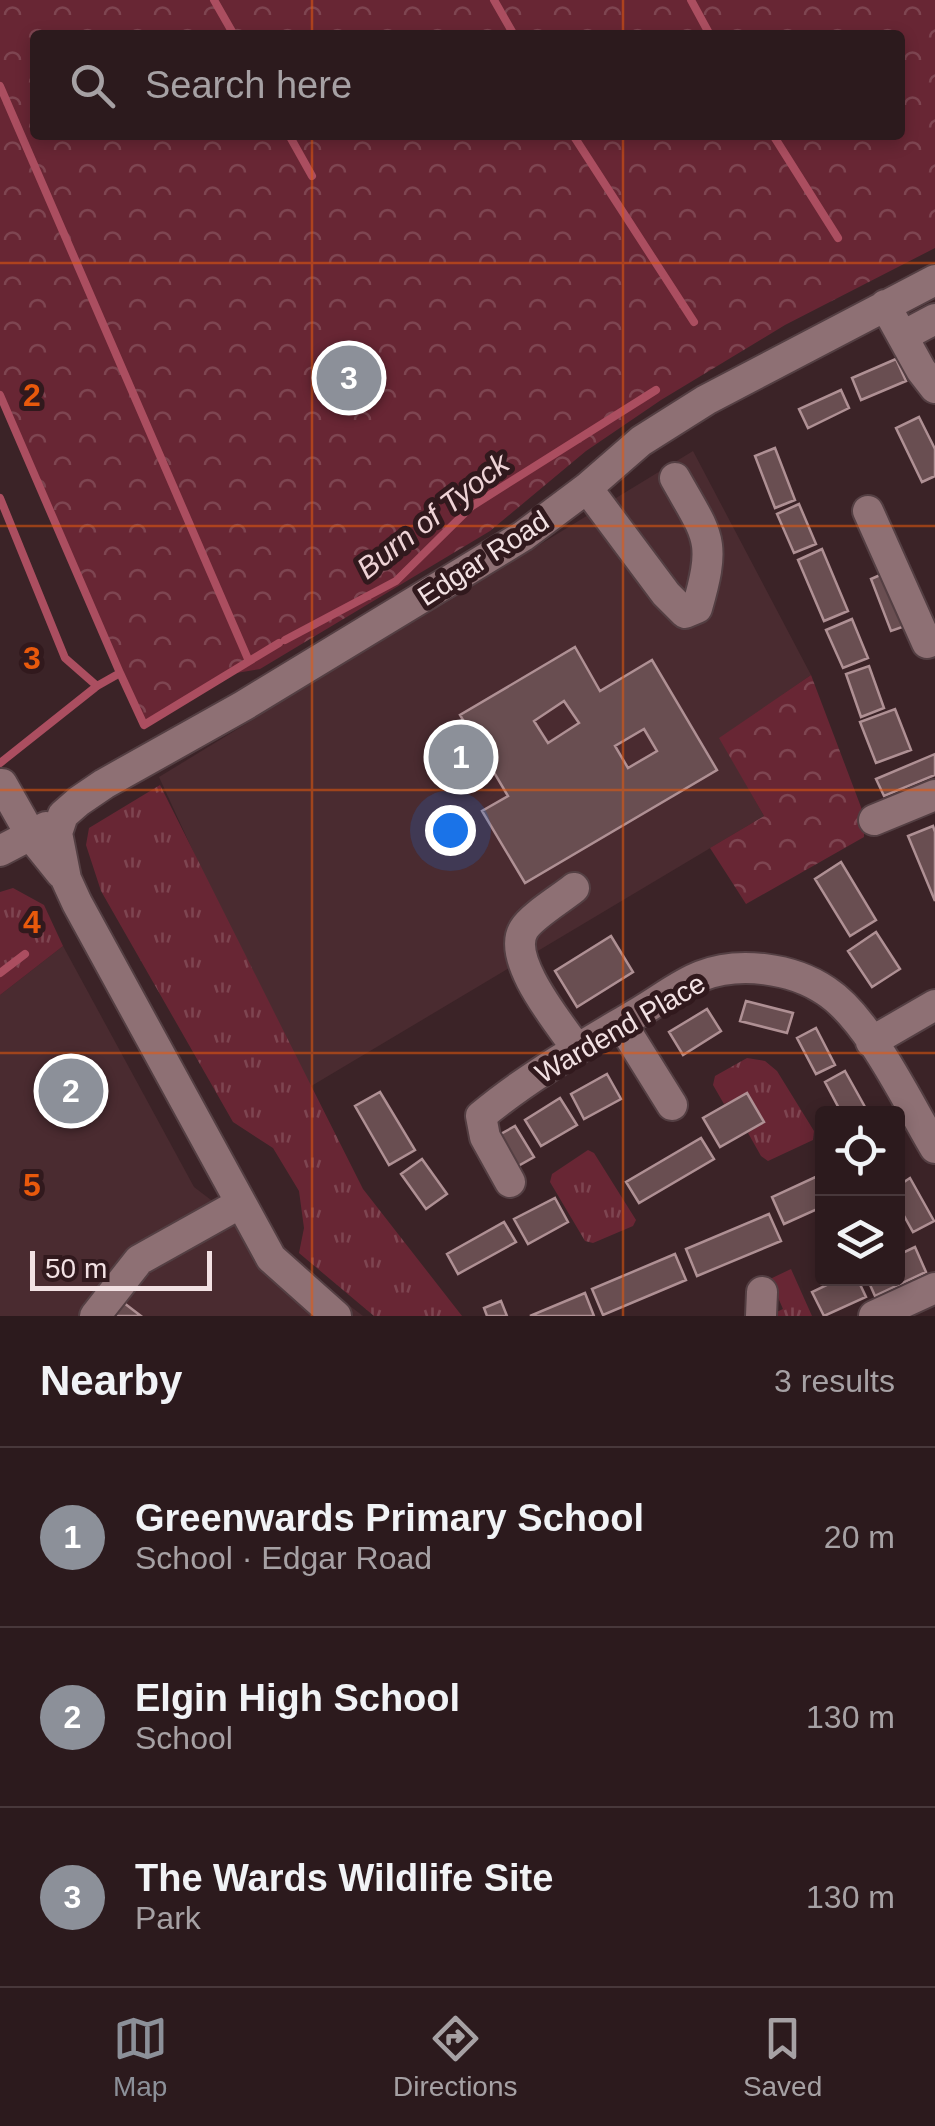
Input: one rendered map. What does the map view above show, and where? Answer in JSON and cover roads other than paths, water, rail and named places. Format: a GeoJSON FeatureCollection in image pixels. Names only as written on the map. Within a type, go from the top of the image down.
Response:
{"type":"FeatureCollection","features":[{"type":"Feature","properties":{"kind":"street","name":"Edgar Road"},"geometry":{"type":"LineString","coordinates":[[0,852],[63,816],[104,784],[243,706],[523,536],[641,442],[706,400],[935,280]]}},
{"type":"Feature","properties":{"kind":"street"},"geometry":{"type":"LineString","coordinates":[[886,305],[935,388]]}},
{"type":"Feature","properties":{"kind":"street"},"geometry":{"type":"LineString","coordinates":[[902,336],[935,319]]}},
{"type":"Feature","properties":{"kind":"street"},"geometry":{"type":"LineString","coordinates":[[587,488],[684,613],[698,608],[709,567],[708,536],[674,478]]}},
{"type":"Feature","properties":{"kind":"street"},"geometry":{"type":"LineString","coordinates":[[868,511],[931,642]]}},
{"type":"Feature","properties":{"kind":"street"},"geometry":{"type":"LineString","coordinates":[[2,784],[32,836],[63,866]]}},
{"type":"Feature","properties":{"kind":"street"},"geometry":{"type":"LineString","coordinates":[[874,820],[935,795]]}},
{"type":"Feature","properties":{"kind":"street"},"geometry":{"type":"LineString","coordinates":[[63,816],[57,833],[63,866],[270,1258],[336,1316]]}},
{"type":"Feature","properties":{"kind":"street"},"geometry":{"type":"LineString","coordinates":[[574,888],[524,928],[520,947],[530,978],[577,1049]]}},
{"type":"Feature","properties":{"kind":"street","name":"Wardend Place"},"geometry":{"type":"LineString","coordinates":[[510,1182],[485,1137],[480,1116],[508,1093],[577,1049],[702,975],[754,968],[791,974],[827,991],[858,1021],[935,1148]]}},
{"type":"Feature","properties":{"kind":"street"},"geometry":{"type":"LineString","coordinates":[[872,1042],[935,1005]]}},
{"type":"Feature","properties":{"kind":"street"},"geometry":{"type":"LineString","coordinates":[[621,1023],[672,1106]]}},
{"type":"Feature","properties":{"kind":"street"},"geometry":{"type":"LineString","coordinates":[[95,1316],[139,1260],[241,1203]]}},
{"type":"Feature","properties":{"kind":"street"},"geometry":{"type":"LineString","coordinates":[[874,1316],[933,1294]]}},
{"type":"Feature","properties":{"kind":"waterway"},"geometry":{"type":"LineString","coordinates":[[214,0],[231,30]]}},
{"type":"Feature","properties":{"kind":"waterway"},"geometry":{"type":"LineString","coordinates":[[494,0],[511,30]]}},
{"type":"Feature","properties":{"kind":"waterway"},"geometry":{"type":"LineString","coordinates":[[691,0],[707,30]]}},
{"type":"Feature","properties":{"kind":"waterway"},"geometry":{"type":"LineString","coordinates":[[0,86],[248,659]]}},
{"type":"Feature","properties":{"kind":"waterway"},"geometry":{"type":"LineString","coordinates":[[292,140],[312,176]]}},
{"type":"Feature","properties":{"kind":"waterway"},"geometry":{"type":"LineString","coordinates":[[576,140],[694,322]]}},
{"type":"Feature","properties":{"kind":"waterway"},"geometry":{"type":"LineString","coordinates":[[776,140],[838,238]]}},
{"type":"Feature","properties":{"kind":"waterway","name":"Burn of Tyock"},"geometry":{"type":"LineString","coordinates":[[285,640],[396,581],[472,506],[656,390]]}},
{"type":"Feature","properties":{"kind":"waterway"},"geometry":{"type":"LineString","coordinates":[[0,395],[120,673]]}},
{"type":"Feature","properties":{"kind":"waterway"},"geometry":{"type":"LineString","coordinates":[[0,498],[65,658],[97,686]]}},
{"type":"Feature","properties":{"kind":"waterway","name":"Burn of Tyock"},"geometry":{"type":"LineString","coordinates":[[0,763],[97,686],[120,673],[144,725],[279,643]]}},
{"type":"Feature","properties":{"kind":"waterway"},"geometry":{"type":"LineString","coordinates":[[0,973],[25,954]]}},
{"type":"Feature","properties":{"kind":"place","name":"The Wards Wildlife Site"},"geometry":{"type":"Point","coordinates":[349,378]}},
{"type":"Feature","properties":{"kind":"place","name":"Greenwards Primary School"},"geometry":{"type":"Point","coordinates":[461,757]}},
{"type":"Feature","properties":{"kind":"place","name":"Elgin High School"},"geometry":{"type":"Point","coordinates":[71,1091]}}]}
